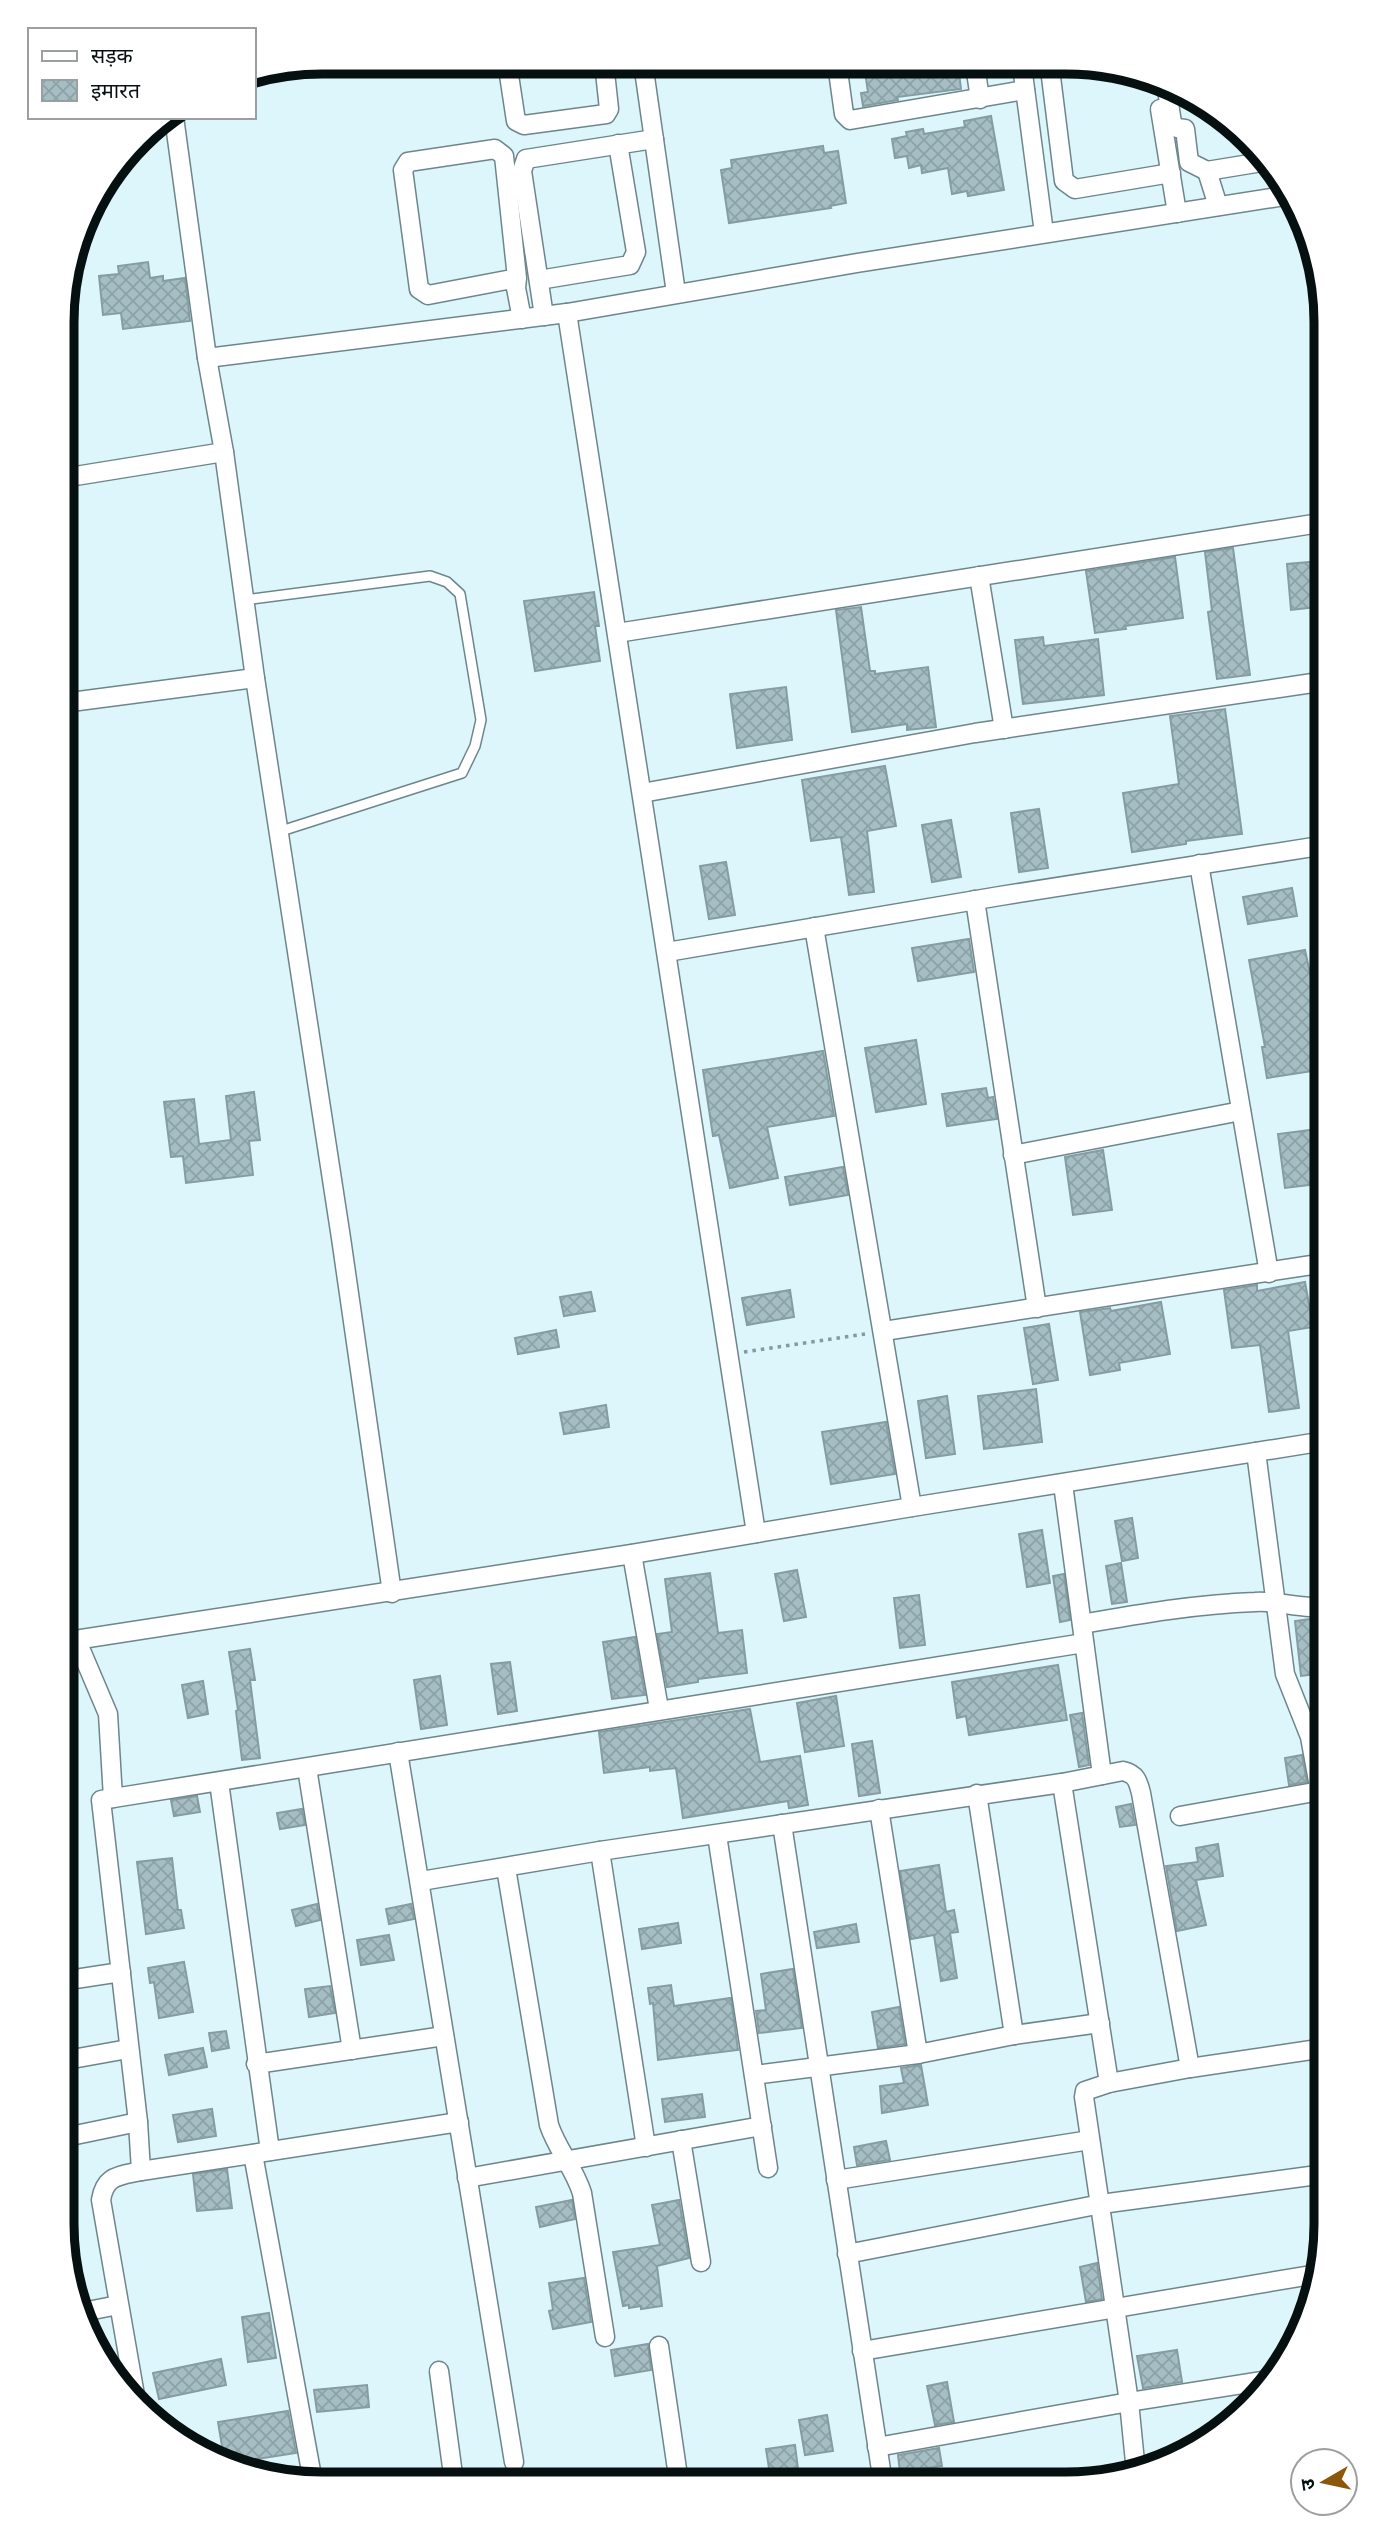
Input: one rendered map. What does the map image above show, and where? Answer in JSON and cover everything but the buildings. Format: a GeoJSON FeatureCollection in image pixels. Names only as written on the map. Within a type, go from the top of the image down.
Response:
{"type":"FeatureCollection","features":[{"type":"Feature","properties":{"kind":"street"},"geometry":{"type":"LineString","coordinates":[[509,74],[516,121],[524,125],[606,114],[609,108],[605,74]]}},
{"type":"Feature","properties":{"kind":"street"},"geometry":{"type":"LineString","coordinates":[[645,74],[676,293]]}},
{"type":"Feature","properties":{"kind":"street"},"geometry":{"type":"LineString","coordinates":[[838,74],[844,114],[850,120],[1025,90]]}},
{"type":"Feature","properties":{"kind":"street"},"geometry":{"type":"LineString","coordinates":[[977,74],[981,99]]}},
{"type":"Feature","properties":{"kind":"street"},"geometry":{"type":"LineString","coordinates":[[1023,74],[1044,233]]}},
{"type":"Feature","properties":{"kind":"street"},"geometry":{"type":"LineString","coordinates":[[1052,74],[1064,181],[1068,185],[1075,189],[1171,173]]}},
{"type":"Feature","properties":{"kind":"street"},"geometry":{"type":"LineString","coordinates":[[1157,91],[1177,212]]}},
{"type":"Feature","properties":{"kind":"street"},"geometry":{"type":"LineString","coordinates":[[1168,96],[1172,123],[1177,128],[1185,129],[1189,162],[1206,171],[1256,163]]}},
{"type":"Feature","properties":{"kind":"street"},"geometry":{"type":"LineString","coordinates":[[175,122],[207,358],[224,453],[391,1592]]}},
{"type":"Feature","properties":{"kind":"street"},"geometry":{"type":"LineString","coordinates":[[544,316],[522,171],[526,159],[654,139]]}},
{"type":"Feature","properties":{"kind":"street"},"geometry":{"type":"LineString","coordinates":[[539,280],[631,265],[636,252],[618,144]]}},
{"type":"Feature","properties":{"kind":"street"},"geometry":{"type":"LineString","coordinates":[[517,278],[428,295],[419,289],[403,170],[408,162],[495,149],[504,156],[517,278],[516,288],[522,318]]}},
{"type":"Feature","properties":{"kind":"street"},"geometry":{"type":"LineString","coordinates":[[1206,171],[1218,206]]}},
{"type":"Feature","properties":{"kind":"street"},"geometry":{"type":"LineString","coordinates":[[207,358],[567,313],[676,293],[1279,197]]}},
{"type":"Feature","properties":{"kind":"street"},"geometry":{"type":"LineString","coordinates":[[567,313],[756,1533]]}},
{"type":"Feature","properties":{"kind":"street"},"geometry":{"type":"LineString","coordinates":[[74,476],[224,453]]}},
{"type":"Feature","properties":{"kind":"street"},"geometry":{"type":"LineString","coordinates":[[617,634],[979,576],[1314,529]]}},
{"type":"Feature","properties":{"kind":"street"},"geometry":{"type":"LineString","coordinates":[[979,576],[1004,729]]}},
{"type":"Feature","properties":{"kind":"street"},"geometry":{"type":"LineString","coordinates":[[74,701],[255,678]]}},
{"type":"Feature","properties":{"kind":"street"},"geometry":{"type":"LineString","coordinates":[[642,793],[1004,729],[1314,683]]}},
{"type":"Feature","properties":{"kind":"street"},"geometry":{"type":"LineString","coordinates":[[667,952],[1314,847]]}},
{"type":"Feature","properties":{"kind":"street"},"geometry":{"type":"LineString","coordinates":[[1199,864],[1269,1273]]}},
{"type":"Feature","properties":{"kind":"street"},"geometry":{"type":"LineString","coordinates":[[975,900],[1037,1308]]}},
{"type":"Feature","properties":{"kind":"street"},"geometry":{"type":"LineString","coordinates":[[814,927],[912,1507]]}},
{"type":"Feature","properties":{"kind":"street"},"geometry":{"type":"LineString","coordinates":[[1013,1155],[1241,1111]]}},
{"type":"Feature","properties":{"kind":"street"},"geometry":{"type":"LineString","coordinates":[[884,1331],[1314,1265]]}},
{"type":"Feature","properties":{"kind":"street"},"geometry":{"type":"LineString","coordinates":[[74,1641],[1314,1443]]}},
{"type":"Feature","properties":{"kind":"street"},"geometry":{"type":"LineString","coordinates":[[1256,1452],[1285,1674],[1314,1735]]}},
{"type":"Feature","properties":{"kind":"street"},"geometry":{"type":"LineString","coordinates":[[1063,1484],[1102,1775]]}},
{"type":"Feature","properties":{"kind":"street"},"geometry":{"type":"LineString","coordinates":[[632,1554],[659,1709]]}},
{"type":"Feature","properties":{"kind":"street"},"geometry":{"type":"LineString","coordinates":[[1082,1624],[1188,1607],[1253,1602],[1314,1608]]}},
{"type":"Feature","properties":{"kind":"street"},"geometry":{"type":"LineString","coordinates":[[141,2171],[138,2122],[102,1800],[1084,1643]]}},
{"type":"Feature","properties":{"kind":"street"},"geometry":{"type":"LineString","coordinates":[[74,1651],[108,1714],[113,1798]]}},
{"type":"Feature","properties":{"kind":"street"},"geometry":{"type":"LineString","coordinates":[[398,1752],[514,2462]]}},
{"type":"Feature","properties":{"kind":"street"},"geometry":{"type":"LineString","coordinates":[[307,1768],[352,2050]]}},
{"type":"Feature","properties":{"kind":"street"},"geometry":{"type":"LineString","coordinates":[[421,1881],[600,1851],[1129,1773],[1138,1783],[1191,2068]]}},
{"type":"Feature","properties":{"kind":"street"},"geometry":{"type":"LineString","coordinates":[[219,1782],[257,2064],[262,2152],[311,2471]]}},
{"type":"Feature","properties":{"kind":"street"},"geometry":{"type":"LineString","coordinates":[[1062,1783],[1109,2083]]}},
{"type":"Feature","properties":{"kind":"street"},"geometry":{"type":"LineString","coordinates":[[1181,1816],[1314,1792]]}},
{"type":"Feature","properties":{"kind":"street"},"geometry":{"type":"LineString","coordinates":[[977,1794],[1014,2035]]}},
{"type":"Feature","properties":{"kind":"street"},"geometry":{"type":"LineString","coordinates":[[879,1809],[918,2054]]}},
{"type":"Feature","properties":{"kind":"street"},"geometry":{"type":"LineString","coordinates":[[782,1824],[881,2472]]}},
{"type":"Feature","properties":{"kind":"street"},"geometry":{"type":"LineString","coordinates":[[717,1835],[768,2168]]}},
{"type":"Feature","properties":{"kind":"street"},"geometry":{"type":"LineString","coordinates":[[600,1851],[646,2147]]}},
{"type":"Feature","properties":{"kind":"street"},"geometry":{"type":"LineString","coordinates":[[506,1868],[549,2125],[582,2193],[605,2337]]}},
{"type":"Feature","properties":{"kind":"street"},"geometry":{"type":"LineString","coordinates":[[74,1979],[121,1972]]}},
{"type":"Feature","properties":{"kind":"street"},"geometry":{"type":"LineString","coordinates":[[754,2076],[918,2054],[1014,2035],[1100,2023]]}},
{"type":"Feature","properties":{"kind":"street"},"geometry":{"type":"LineString","coordinates":[[257,2064],[444,2036]]}},
{"type":"Feature","properties":{"kind":"street"},"geometry":{"type":"LineString","coordinates":[[74,2059],[128,2049]]}},
{"type":"Feature","properties":{"kind":"street"},"geometry":{"type":"LineString","coordinates":[[1135,2461],[1129,2402],[1083,2094],[1087,2089],[1109,2083],[1314,2050]]}},
{"type":"Feature","properties":{"kind":"street"},"geometry":{"type":"LineString","coordinates":[[74,2135],[138,2122]]}},
{"type":"Feature","properties":{"kind":"street"},"geometry":{"type":"LineString","coordinates":[[124,2373],[118,2305],[101,2200],[108,2181],[117,2176],[141,2171],[459,2122]]}},
{"type":"Feature","properties":{"kind":"street"},"geometry":{"type":"LineString","coordinates":[[467,2178],[762,2126]]}},
{"type":"Feature","properties":{"kind":"street"},"geometry":{"type":"LineString","coordinates":[[681,2140],[701,2262]]}},
{"type":"Feature","properties":{"kind":"street"},"geometry":{"type":"LineString","coordinates":[[836,2180],[1090,2140]]}},
{"type":"Feature","properties":{"kind":"street"},"geometry":{"type":"LineString","coordinates":[[847,2254],[1101,2204],[1314,2175]]}},
{"type":"Feature","properties":{"kind":"street"},"geometry":{"type":"LineString","coordinates":[[862,2351],[1308,2275]]}},
{"type":"Feature","properties":{"kind":"street"},"geometry":{"type":"LineString","coordinates":[[90,2311],[118,2305]]}},
{"type":"Feature","properties":{"kind":"street"},"geometry":{"type":"LineString","coordinates":[[659,2346],[676,2472]]}},
{"type":"Feature","properties":{"kind":"street"},"geometry":{"type":"LineString","coordinates":[[439,2371],[453,2472]]}},
{"type":"Feature","properties":{"kind":"street"},"geometry":{"type":"LineString","coordinates":[[877,2447],[1256,2382]]}},
{"type":"Feature","properties":{"kind":"lane"},"geometry":{"type":"LineString","coordinates":[[244,600],[430,576],[447,582],[460,594],[481,720],[475,746],[462,773],[278,832]]}},
{"type":"Feature","properties":{"kind":"path"},"geometry":{"type":"LineString","coordinates":[[728,1354],[884,1331]]}}]}
